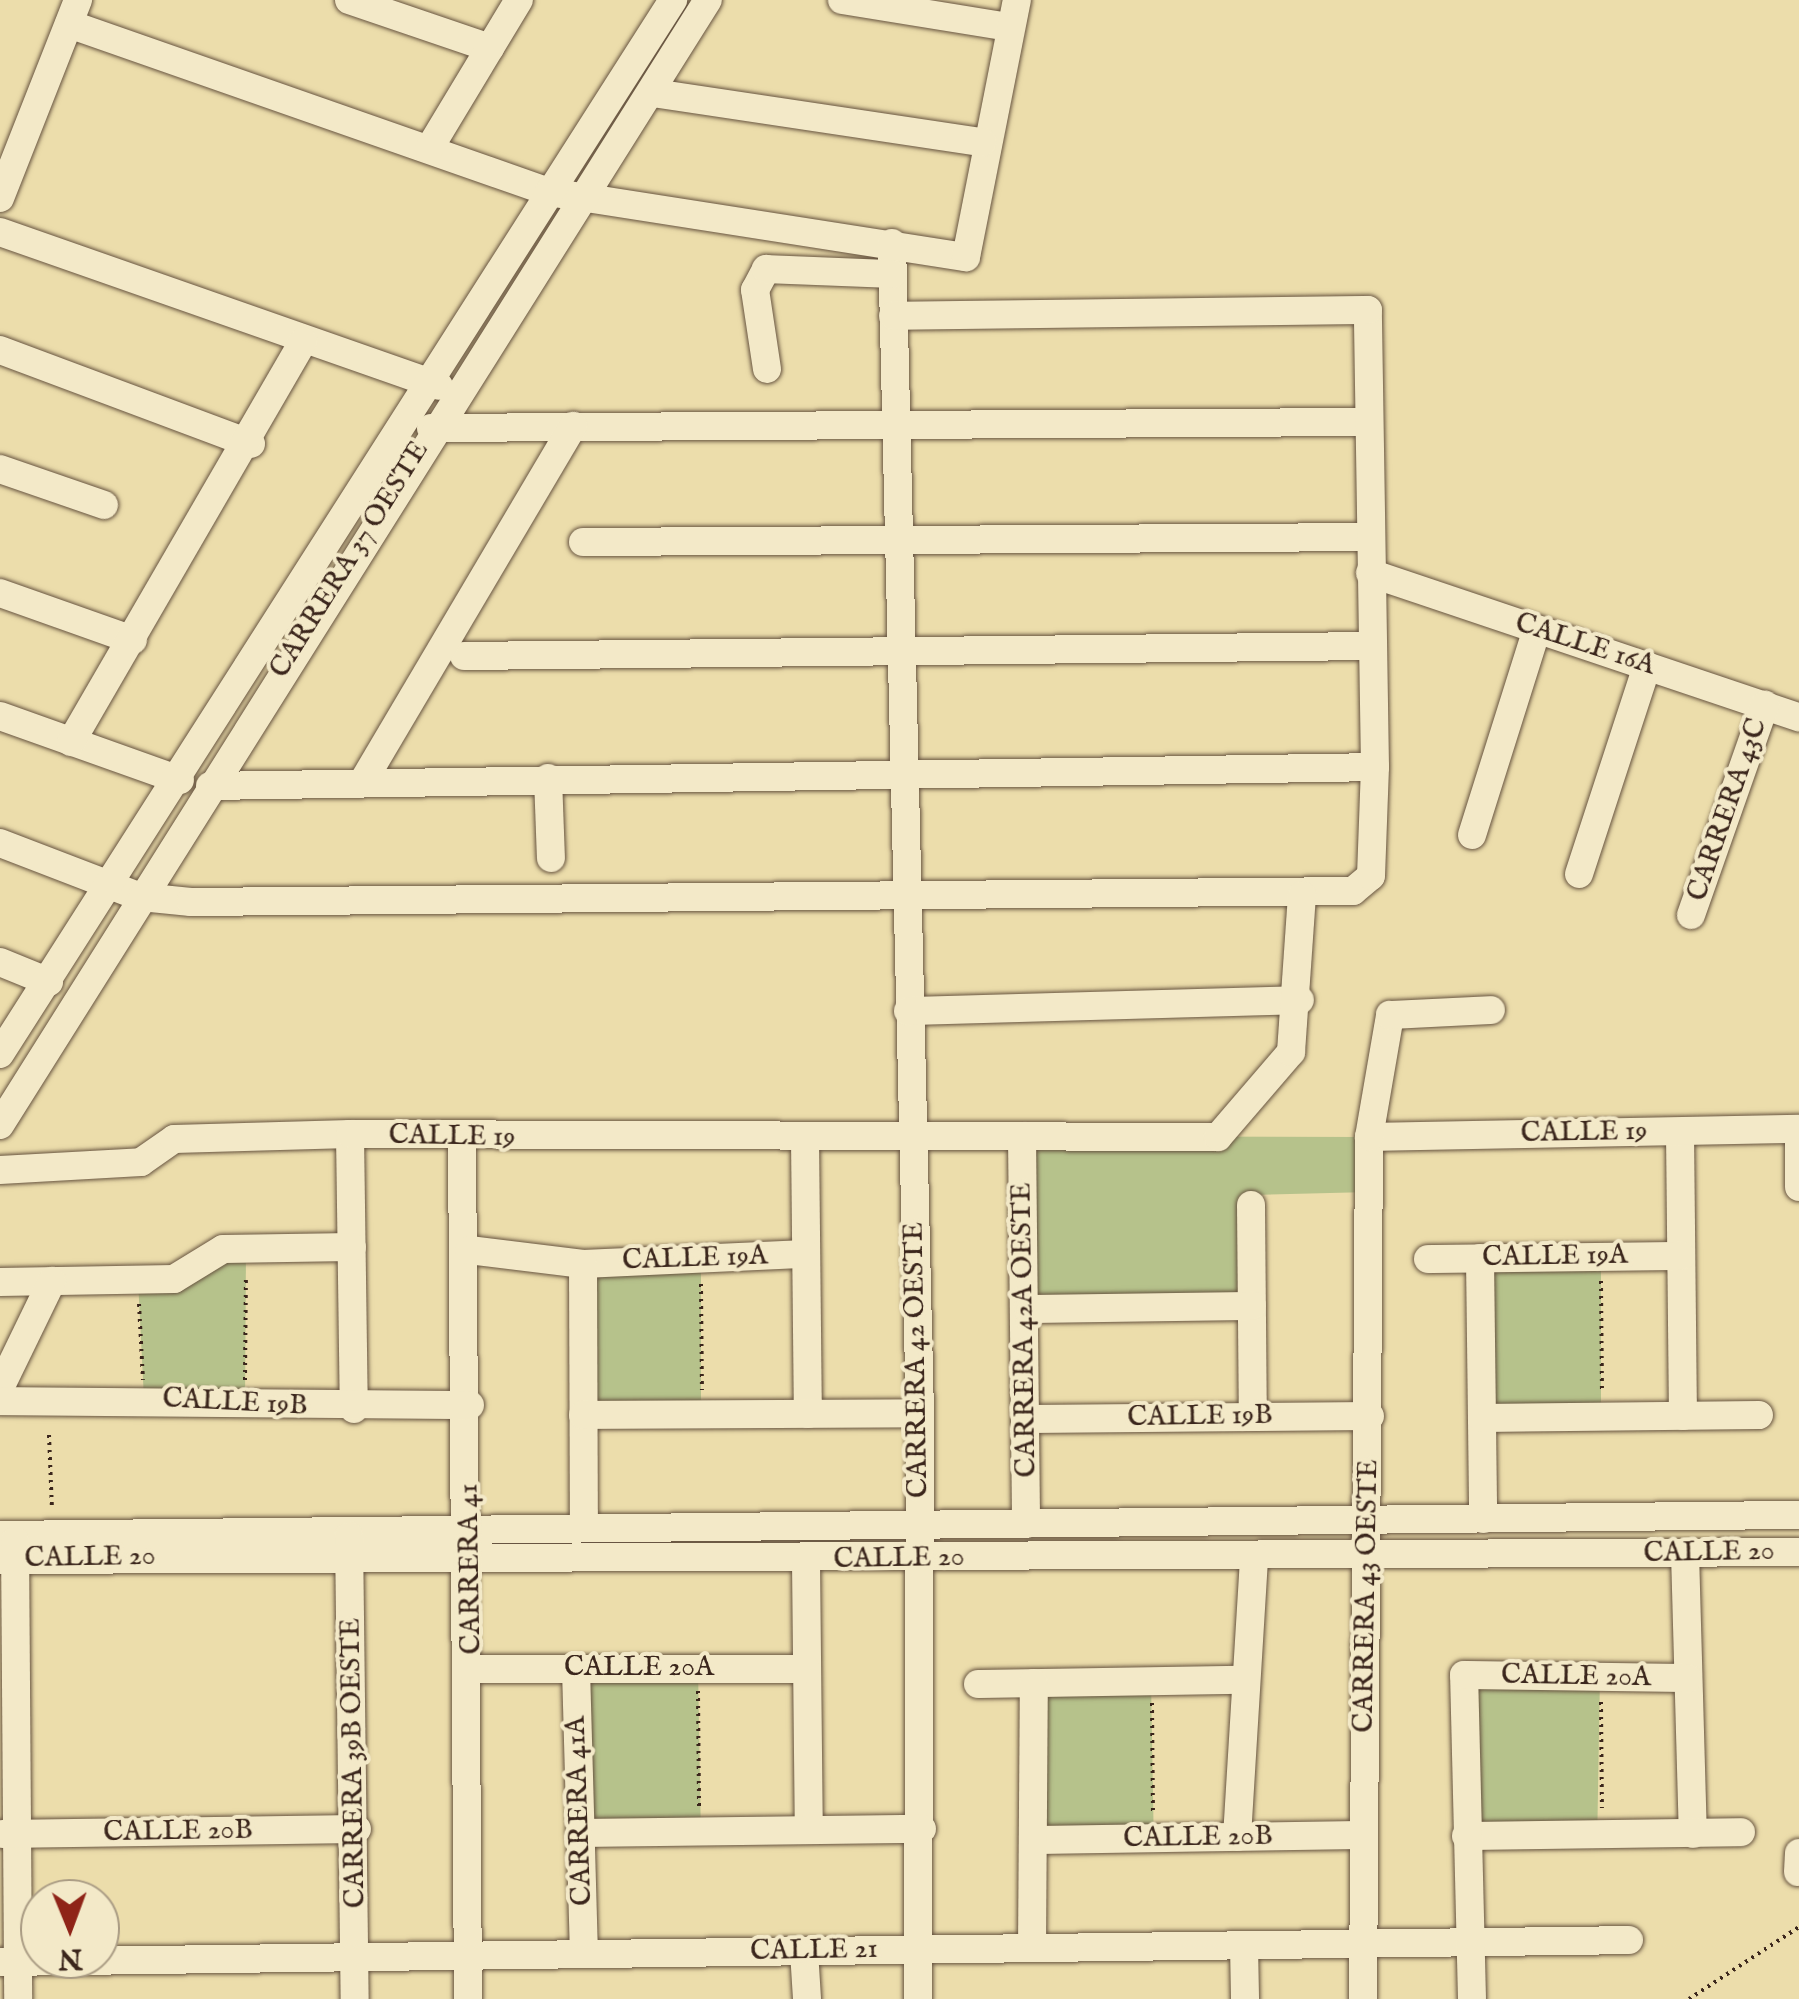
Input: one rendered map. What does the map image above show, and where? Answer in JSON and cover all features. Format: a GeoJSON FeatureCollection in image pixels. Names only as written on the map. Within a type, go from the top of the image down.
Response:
{"type":"FeatureCollection","features":[{"type":"Feature","properties":{"kind":"street"},"geometry":{"type":"LineString","coordinates":[[349,0],[490,48]]}},
{"type":"Feature","properties":{"kind":"street"},"geometry":{"type":"LineString","coordinates":[[430,149],[519,0]]}},
{"type":"Feature","properties":{"kind":"street","name":"CARRERA 37 OESTE"},"geometry":{"type":"LineString","coordinates":[[0,1054],[114,887],[422,383],[672,0]]}},
{"type":"Feature","properties":{"kind":"street","name":"CARRERA 37 OESTE"},"geometry":{"type":"LineString","coordinates":[[0,1125],[11,1081],[141,897],[432,428],[590,198],[708,0]]}},
{"type":"Feature","properties":{"kind":"street"},"geometry":{"type":"LineString","coordinates":[[0,198],[74,12],[550,192],[966,257],[982,142],[1013,13],[842,0]]}},
{"type":"Feature","properties":{"kind":"street"},"geometry":{"type":"LineString","coordinates":[[653,93],[982,142]]}},
{"type":"Feature","properties":{"kind":"street"},"geometry":{"type":"LineString","coordinates":[[0,232],[422,383],[461,388]]}},
{"type":"Feature","properties":{"kind":"street","name":"CARRERA 42 OESTE"},"geometry":{"type":"LineString","coordinates":[[892,243],[890,428],[920,1413],[922,1830],[918,1999]]}},
{"type":"Feature","properties":{"kind":"street"},"geometry":{"type":"LineString","coordinates":[[767,369],[755,290],[766,269],[892,274]]}},
{"type":"Feature","properties":{"kind":"street"},"geometry":{"type":"LineString","coordinates":[[0,844],[141,897],[903,902],[1302,895],[1353,891],[1372,876],[1368,310],[893,316]]}},
{"type":"Feature","properties":{"kind":"street"},"geometry":{"type":"LineString","coordinates":[[71,742],[251,444],[303,341]]}},
{"type":"Feature","properties":{"kind":"street"},"geometry":{"type":"LineString","coordinates":[[0,350],[251,444]]}},
{"type":"Feature","properties":{"kind":"street"},"geometry":{"type":"LineString","coordinates":[[432,428],[1368,422]]}},
{"type":"Feature","properties":{"kind":"street"},"geometry":{"type":"LineString","coordinates":[[362,783],[573,426]]}},
{"type":"Feature","properties":{"kind":"street"},"geometry":{"type":"LineString","coordinates":[[0,468],[104,505]]}},
{"type":"Feature","properties":{"kind":"street"},"geometry":{"type":"LineString","coordinates":[[583,542],[1370,537]]}},
{"type":"Feature","properties":{"kind":"street","name":"CALLE 16A"},"geometry":{"type":"LineString","coordinates":[[1370,573],[1799,717]]}},
{"type":"Feature","properties":{"kind":"street"},"geometry":{"type":"LineString","coordinates":[[0,594],[133,640]]}},
{"type":"Feature","properties":{"kind":"street"},"geometry":{"type":"LineString","coordinates":[[1472,835],[1536,629]]}},
{"type":"Feature","properties":{"kind":"street"},"geometry":{"type":"LineString","coordinates":[[464,656],[1372,646]]}},
{"type":"Feature","properties":{"kind":"street"},"geometry":{"type":"LineString","coordinates":[[1579,874],[1647,666]]}},
{"type":"Feature","properties":{"kind":"street","name":"CARRERA 43C"},"geometry":{"type":"LineString","coordinates":[[1692,915],[1765,705]]}},
{"type":"Feature","properties":{"kind":"street"},"geometry":{"type":"LineString","coordinates":[[0,716],[180,780]]}},
{"type":"Feature","properties":{"kind":"street"},"geometry":{"type":"LineString","coordinates":[[210,786],[1374,768]]}},
{"type":"Feature","properties":{"kind":"street"},"geometry":{"type":"LineString","coordinates":[[548,778],[552,858]]}},
{"type":"Feature","properties":{"kind":"street","name":"CALLE 19"},"geometry":{"type":"LineString","coordinates":[[0,1170],[141,1162],[174,1140],[350,1134],[462,1139],[1218,1137],[1291,1052],[1300,1000],[1302,895]]}},
{"type":"Feature","properties":{"kind":"street"},"geometry":{"type":"LineString","coordinates":[[0,962],[49,982]]}},
{"type":"Feature","properties":{"kind":"street"},"geometry":{"type":"LineString","coordinates":[[908,1011],[1300,1000]]}},
{"type":"Feature","properties":{"kind":"street","name":"CARRERA 43 OESTE"},"geometry":{"type":"LineString","coordinates":[[1363,1999],[1361,1835],[1370,1555],[1369,1138],[1390,1015],[1490,1010]]}},
{"type":"Feature","properties":{"kind":"street"},"geometry":{"type":"LineString","coordinates":[[1799,1129],[1799,1187]]}},
{"type":"Feature","properties":{"kind":"street","name":"CALLE 19"},"geometry":{"type":"LineString","coordinates":[[1369,1138],[1799,1129]]}},
{"type":"Feature","properties":{"kind":"street"},"geometry":{"type":"LineString","coordinates":[[1680,1132],[1683,1416]]}},
{"type":"Feature","properties":{"kind":"street"},"geometry":{"type":"LineString","coordinates":[[350,1134],[354,1409]]}},
{"type":"Feature","properties":{"kind":"street","name":"CARRERA 42A OESTE"},"geometry":{"type":"LineString","coordinates":[[1022,1136],[1028,1309],[1026,1524]]}},
{"type":"Feature","properties":{"kind":"street"},"geometry":{"type":"LineString","coordinates":[[806,1138],[808,1414]]}},
{"type":"Feature","properties":{"kind":"street","name":"CARRERA 41"},"geometry":{"type":"LineString","coordinates":[[462,1139],[469,1250],[468,1541],[472,1669],[468,1999]]}},
{"type":"Feature","properties":{"kind":"street"},"geometry":{"type":"LineString","coordinates":[[1250,1205],[1253,1417]]}},
{"type":"Feature","properties":{"kind":"street"},"geometry":{"type":"LineString","coordinates":[[0,1282],[174,1279],[223,1250],[352,1247]]}},
{"type":"Feature","properties":{"kind":"street","name":"CALLE 19A"},"geometry":{"type":"LineString","coordinates":[[469,1250],[583,1264],[806,1254]]}},
{"type":"Feature","properties":{"kind":"street","name":"CALLE 19A"},"geometry":{"type":"LineString","coordinates":[[1428,1259],[1681,1256]]}},
{"type":"Feature","properties":{"kind":"street"},"geometry":{"type":"LineString","coordinates":[[1480,1258],[1483,1519]]}},
{"type":"Feature","properties":{"kind":"street"},"geometry":{"type":"LineString","coordinates":[[583,1264],[584,1526]]}},
{"type":"Feature","properties":{"kind":"street"},"geometry":{"type":"LineString","coordinates":[[0,1388],[52,1281]]}},
{"type":"Feature","properties":{"kind":"street"},"geometry":{"type":"LineString","coordinates":[[1028,1309],[1252,1306]]}},
{"type":"Feature","properties":{"kind":"street","name":"CALLE 19B"},"geometry":{"type":"LineString","coordinates":[[0,1401],[144,1399],[354,1409],[470,1405]]}},
{"type":"Feature","properties":{"kind":"street"},"geometry":{"type":"LineString","coordinates":[[583,1415],[920,1413]]}},
{"type":"Feature","properties":{"kind":"street"},"geometry":{"type":"LineString","coordinates":[[1482,1418],[1759,1415]]}},
{"type":"Feature","properties":{"kind":"street","name":"CALLE 19B"},"geometry":{"type":"LineString","coordinates":[[1029,1419],[1370,1416]]}},
{"type":"Feature","properties":{"kind":"street","name":"CALLE 20"},"geometry":{"type":"LineString","coordinates":[[468,1541],[584,1526],[1799,1515]]}},
{"type":"Feature","properties":{"kind":"street","name":"CALLE 20"},"geometry":{"type":"LineString","coordinates":[[8,1547],[53,1533],[468,1541],[806,1560],[1799,1552]]}},
{"type":"Feature","properties":{"kind":"street","name":"CALLE 20"},"geometry":{"type":"LineString","coordinates":[[8,1547],[349,1540]]}},
{"type":"Feature","properties":{"kind":"street","name":"CARRERA 39B OESTE"},"geometry":{"type":"LineString","coordinates":[[349,1540],[358,1957],[355,1999]]}},
{"type":"Feature","properties":{"kind":"street"},"geometry":{"type":"LineString","coordinates":[[8,1547],[9,1962],[18,1999]]}},
{"type":"Feature","properties":{"kind":"street"},"geometry":{"type":"LineString","coordinates":[[1685,1553],[1693,1834]]}},
{"type":"Feature","properties":{"kind":"street"},"geometry":{"type":"LineString","coordinates":[[1237,1837],[1254,1556]]}},
{"type":"Feature","properties":{"kind":"street"},"geometry":{"type":"LineString","coordinates":[[806,1560],[809,1830]]}},
{"type":"Feature","properties":{"kind":"street","name":"CALLE 20A"},"geometry":{"type":"LineString","coordinates":[[472,1669],[806,1669]]}},
{"type":"Feature","properties":{"kind":"street","name":"CARRERA 41A"},"geometry":{"type":"LineString","coordinates":[[576,1669],[584,1954]]}},
{"type":"Feature","properties":{"kind":"street","name":"CALLE 20A"},"geometry":{"type":"LineString","coordinates":[[1466,1836],[1464,1675],[1688,1678]]}},
{"type":"Feature","properties":{"kind":"street"},"geometry":{"type":"LineString","coordinates":[[978,1684],[1244,1680]]}},
{"type":"Feature","properties":{"kind":"street"},"geometry":{"type":"LineString","coordinates":[[1032,1948],[1036,1840],[1034,1683]]}},
{"type":"Feature","properties":{"kind":"street","name":"CALLE 20B"},"geometry":{"type":"LineString","coordinates":[[9,1835],[356,1829]]}},
{"type":"Feature","properties":{"kind":"street"},"geometry":{"type":"LineString","coordinates":[[580,1833],[922,1830]]}},
{"type":"Feature","properties":{"kind":"street"},"geometry":{"type":"LineString","coordinates":[[1472,1999],[1474,1942],[1466,1836],[1602,1838],[1740,1832]]}},
{"type":"Feature","properties":{"kind":"street","name":"CALLE 20B"},"geometry":{"type":"LineString","coordinates":[[1036,1840],[1361,1835]]}},
{"type":"Feature","properties":{"kind":"street"},"geometry":{"type":"LineString","coordinates":[[1798,1872],[1799,1853]]}},
{"type":"Feature","properties":{"kind":"street","name":"CALLE 21"},"geometry":{"type":"LineString","coordinates":[[9,1962],[1628,1940]]}},
{"type":"Feature","properties":{"kind":"street"},"geometry":{"type":"LineString","coordinates":[[1244,1945],[1245,1999]]}},
{"type":"Feature","properties":{"kind":"street"},"geometry":{"type":"LineString","coordinates":[[804,1951],[807,1999]]}},
{"type":"Feature","properties":{"kind":"path"},"geometry":{"type":"LineString","coordinates":[[245,1405],[246,1250]]}},
{"type":"Feature","properties":{"kind":"path"},"geometry":{"type":"LineString","coordinates":[[1600,1257],[1602,1416]]}},
{"type":"Feature","properties":{"kind":"path"},"geometry":{"type":"LineString","coordinates":[[701,1259],[702,1414]]}},
{"type":"Feature","properties":{"kind":"path"},"geometry":{"type":"LineString","coordinates":[[138,1280],[144,1399]]}},
{"type":"Feature","properties":{"kind":"path"},"geometry":{"type":"LineString","coordinates":[[49,1435],[53,1533]]}},
{"type":"Feature","properties":{"kind":"path"},"geometry":{"type":"LineString","coordinates":[[698,1668],[700,1832]]}},
{"type":"Feature","properties":{"kind":"path"},"geometry":{"type":"LineString","coordinates":[[1600,1678],[1602,1838]]}},
{"type":"Feature","properties":{"kind":"path"},"geometry":{"type":"LineString","coordinates":[[1151,1681],[1154,1838]]}},
{"type":"Feature","properties":{"kind":"path"},"geometry":{"type":"LineString","coordinates":[[1689,1999],[1799,1927]]}},
{"type":"Feature","properties":{"kind":"green space"},"geometry":{"type":"Polygon","coordinates":[[[1022,1136],[1369,1137],[1370,1192],[1251,1195],[1252,1306],[1028,1309],[1022,1136]]]}},
{"type":"Feature","properties":{"kind":"green space"},"geometry":{"type":"Polygon","coordinates":[[[246,1250],[245,1405],[144,1399],[138,1280],[246,1250]]]}},
{"type":"Feature","properties":{"kind":"green space"},"geometry":{"type":"Polygon","coordinates":[[[1480,1257],[1601,1257],[1601,1416],[1480,1416],[1480,1257]]]}},
{"type":"Feature","properties":{"kind":"green space"},"geometry":{"type":"Polygon","coordinates":[[[583,1259],[701,1259],[701,1414],[583,1414],[583,1259]]]}},
{"type":"Feature","properties":{"kind":"green space"},"geometry":{"type":"Polygon","coordinates":[[[698,1668],[701,1832],[579,1834],[576,1670],[698,1668]]]}},
{"type":"Feature","properties":{"kind":"green space"},"geometry":{"type":"Polygon","coordinates":[[[1464,1675],[1600,1677],[1597,1838],[1461,1836],[1464,1675]]]}},
{"type":"Feature","properties":{"kind":"green space"},"geometry":{"type":"Polygon","coordinates":[[[1151,1681],[1154,1838],[1037,1840],[1034,1683],[1151,1681]]]}}]}
